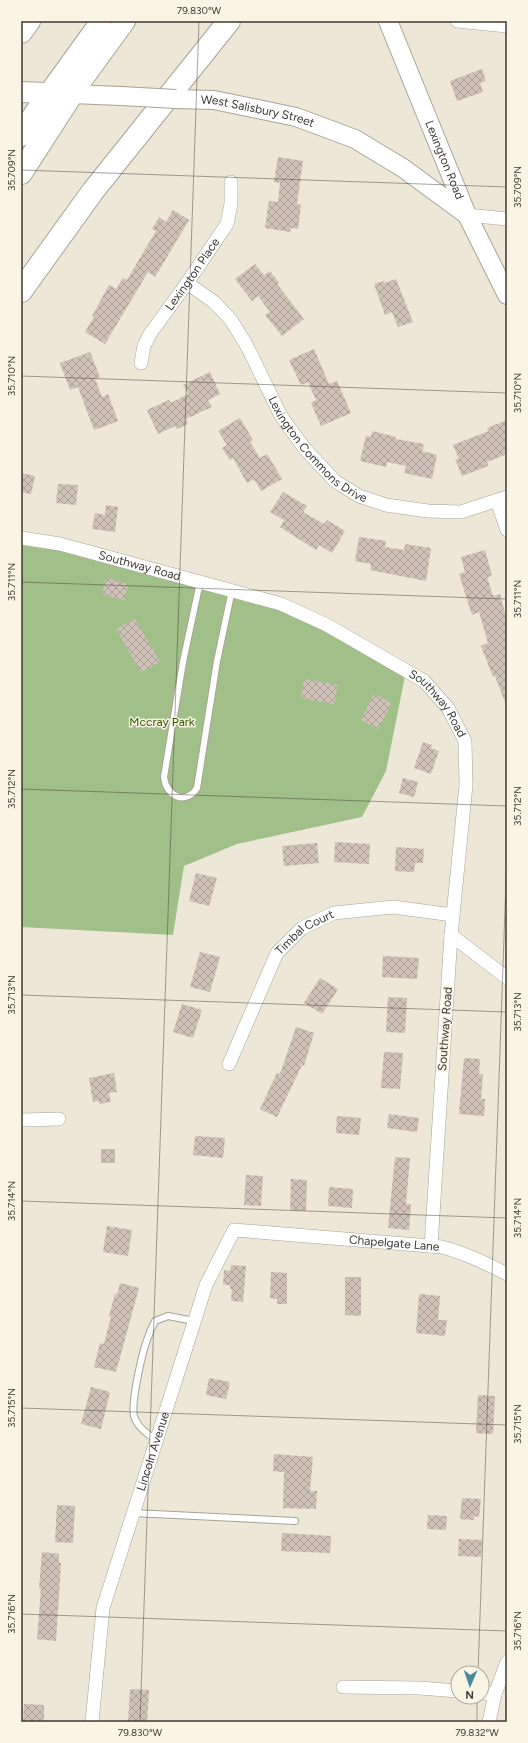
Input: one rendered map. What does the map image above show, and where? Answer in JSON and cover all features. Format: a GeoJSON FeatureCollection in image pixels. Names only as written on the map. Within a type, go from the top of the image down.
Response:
{"type":"FeatureCollection","features":[{"type":"Feature","properties":{"kind":"highway"},"geometry":{"type":"LineString","coordinates":[[21,32],[29,21]]}},
{"type":"Feature","properties":{"kind":"highway"},"geometry":{"type":"LineString","coordinates":[[21,291],[93,191],[229,21]]}},
{"type":"Feature","properties":{"kind":"highway"},"geometry":{"type":"LineString","coordinates":[[21,135],[49,93]]}},
{"type":"Feature","properties":{"kind":"highway"},"geometry":{"type":"LineString","coordinates":[[21,173],[72,94]]}},
{"type":"Feature","properties":{"kind":"main road"},"geometry":{"type":"LineString","coordinates":[[49,93],[101,21]]}},
{"type":"Feature","properties":{"kind":"main road"},"geometry":{"type":"LineString","coordinates":[[72,94],[125,21]]}},
{"type":"Feature","properties":{"kind":"main road","name":"Lexington Road"},"geometry":{"type":"LineString","coordinates":[[388,21],[467,215],[507,295]]}},
{"type":"Feature","properties":{"kind":"main road","name":"West Salisbury Street"},"geometry":{"type":"LineString","coordinates":[[21,92],[214,100],[296,116],[355,139],[403,168],[467,215]]}},
{"type":"Feature","properties":{"kind":"street"},"geometry":{"type":"LineString","coordinates":[[457,21],[507,26]]}},
{"type":"Feature","properties":{"kind":"street","name":"Lexington Place"},"geometry":{"type":"LineString","coordinates":[[141,363],[144,346],[150,334],[188,283],[227,224],[231,204],[231,182]]}},
{"type":"Feature","properties":{"kind":"street"},"geometry":{"type":"LineString","coordinates":[[467,215],[507,219]]}},
{"type":"Feature","properties":{"kind":"street","name":"Lexington Commons Drive"},"geometry":{"type":"LineString","coordinates":[[188,283],[214,302],[231,320],[247,346],[281,416],[304,449],[335,481],[359,496],[386,505],[428,511],[461,512],[502,499]]}},
{"type":"Feature","properties":{"kind":"street"},"geometry":{"type":"LineString","coordinates":[[502,499],[507,530]]}},
{"type":"Feature","properties":{"kind":"street","name":"Southway Road"},"geometry":{"type":"LineString","coordinates":[[21,538],[60,544],[281,604],[328,624],[424,680],[448,708],[465,741],[466,785],[451,935],[431,1246]]}},
{"type":"Feature","properties":{"kind":"street","name":"Timbal Court"},"geometry":{"type":"LineString","coordinates":[[229,1064],[277,953],[302,928],[334,913],[393,907],[454,915]]}},
{"type":"Feature","properties":{"kind":"street"},"geometry":{"type":"LineString","coordinates":[[451,935],[507,978]]}},
{"type":"Feature","properties":{"kind":"street"},"geometry":{"type":"LineString","coordinates":[[21,1120],[59,1119]]}},
{"type":"Feature","properties":{"kind":"street","name":"Lincoln Avenue"},"geometry":{"type":"LineString","coordinates":[[92,1722],[103,1608],[206,1285],[234,1230],[276,1234]]}},
{"type":"Feature","properties":{"kind":"street","name":"Chapelgate Lane"},"geometry":{"type":"LineString","coordinates":[[276,1234],[431,1246],[453,1250],[485,1262],[507,1274]]}},
{"type":"Feature","properties":{"kind":"street"},"geometry":{"type":"LineString","coordinates":[[490,1691],[507,1662]]}},
{"type":"Feature","properties":{"kind":"street"},"geometry":{"type":"LineString","coordinates":[[343,1687],[419,1688],[450,1690]]}},
{"type":"Feature","properties":{"kind":"street"},"geometry":{"type":"LineString","coordinates":[[488,1705],[489,1722]]}},
{"type":"Feature","properties":{"kind":"lane"},"geometry":{"type":"LineString","coordinates":[[200,582],[183,662],[164,777],[165,785],[168,790],[181,798],[189,796],[198,788],[217,661],[232,590]]}},
{"type":"Feature","properties":{"kind":"lane"},"geometry":{"type":"LineString","coordinates":[[157,1440],[142,1429],[133,1413],[134,1394],[148,1336],[155,1322],[168,1316],[194,1321]]}},
{"type":"Feature","properties":{"kind":"lane"},"geometry":{"type":"LineString","coordinates":[[133,1513],[294,1521]]}},
{"type":"Feature","properties":{"kind":"green space","name":"Mccray Park"},"geometry":{"type":"Polygon","coordinates":[[[21,545],[51,545],[278,606],[405,676],[386,771],[362,817],[237,844],[184,866],[173,935],[21,927],[21,545]]]}},
{"type":"Feature","properties":{"kind":"building"},"geometry":{"type":"Polygon","coordinates":[[[482,69],[486,81],[480,83],[483,92],[457,101],[450,81],[482,69]]]}},
{"type":"Feature","properties":{"kind":"building"},"geometry":{"type":"Polygon","coordinates":[[[278,157],[303,161],[297,204],[301,205],[298,229],[291,228],[290,232],[265,228],[269,201],[278,202],[280,183],[274,182],[278,157]]]}},
{"type":"Feature","properties":{"kind":"building"},"geometry":{"type":"Polygon","coordinates":[[[173,210],[189,220],[155,277],[148,272],[105,344],[85,332],[109,285],[116,289],[123,278],[127,280],[156,231],[152,229],[159,217],[166,222],[173,210]]]}},
{"type":"Feature","properties":{"kind":"building"},"geometry":{"type":"Polygon","coordinates":[[[255,264],[264,275],[270,271],[279,283],[277,284],[304,319],[282,336],[265,315],[270,312],[258,296],[252,301],[235,279],[255,264]]]}},
{"type":"Feature","properties":{"kind":"building"},"geometry":{"type":"Polygon","coordinates":[[[396,279],[413,322],[398,327],[392,312],[385,315],[374,284],[384,281],[385,283],[396,279]]]}},
{"type":"Feature","properties":{"kind":"building"},"geometry":{"type":"Polygon","coordinates":[[[314,349],[329,384],[337,381],[351,413],[321,426],[311,403],[316,400],[308,382],[301,385],[289,360],[314,349]]]}},
{"type":"Feature","properties":{"kind":"building"},"geometry":{"type":"Polygon","coordinates":[[[90,352],[100,377],[95,379],[102,397],[108,394],[118,421],[94,430],[78,387],[70,390],[60,363],[90,352]]]}},
{"type":"Feature","properties":{"kind":"building"},"geometry":{"type":"Polygon","coordinates":[[[210,372],[220,394],[208,400],[212,407],[186,419],[188,424],[177,429],[175,426],[158,434],[147,410],[169,400],[171,403],[188,394],[183,385],[210,372]]]}},
{"type":"Feature","properties":{"kind":"building"},"geometry":{"type":"Polygon","coordinates":[[[240,418],[253,440],[250,442],[260,458],[267,454],[282,479],[261,491],[254,479],[247,483],[233,458],[230,460],[222,448],[227,445],[218,431],[240,418]]]}},
{"type":"Feature","properties":{"kind":"building"},"geometry":{"type":"Polygon","coordinates":[[[507,420],[507,454],[487,462],[488,466],[462,476],[455,459],[459,459],[453,445],[489,431],[487,428],[507,420]]]}},
{"type":"Feature","properties":{"kind":"building"},"geometry":{"type":"Polygon","coordinates":[[[372,431],[396,437],[396,439],[424,444],[422,451],[437,455],[432,479],[404,473],[406,466],[387,462],[386,467],[360,461],[366,436],[371,437],[372,431]]]}},
{"type":"Feature","properties":{"kind":"building"},"geometry":{"type":"Polygon","coordinates":[[[21,473],[35,476],[31,494],[21,492],[21,473]]]}},
{"type":"Feature","properties":{"kind":"building"},"geometry":{"type":"Polygon","coordinates":[[[58,484],[78,485],[76,505],[56,503],[58,484]]]}},
{"type":"Feature","properties":{"kind":"building"},"geometry":{"type":"Polygon","coordinates":[[[283,492],[307,506],[303,512],[324,524],[327,520],[345,531],[332,553],[319,545],[316,550],[280,527],[284,520],[270,512],[283,492]]]}},
{"type":"Feature","properties":{"kind":"building"},"geometry":{"type":"Polygon","coordinates":[[[106,505],[118,507],[115,532],[92,529],[95,513],[105,515],[106,505]]]}},
{"type":"Feature","properties":{"kind":"building"},"geometry":{"type":"Polygon","coordinates":[[[359,537],[386,541],[385,547],[404,550],[405,544],[431,548],[426,581],[370,570],[371,564],[355,561],[359,537]]]}},
{"type":"Feature","properties":{"kind":"building"},"geometry":{"type":"Polygon","coordinates":[[[485,550],[492,576],[487,577],[493,596],[500,594],[507,621],[506,705],[481,646],[488,643],[479,612],[472,615],[459,574],[465,572],[461,557],[485,550]]]}},
{"type":"Feature","properties":{"kind":"building"},"geometry":{"type":"Polygon","coordinates":[[[106,578],[128,584],[124,600],[102,594],[106,578]]]}},
{"type":"Feature","properties":{"kind":"building"},"geometry":{"type":"Polygon","coordinates":[[[135,619],[160,662],[141,672],[116,629],[135,619]]]}},
{"type":"Feature","properties":{"kind":"building"},"geometry":{"type":"Polygon","coordinates":[[[304,679],[338,685],[334,704],[301,698],[304,679]]]}},
{"type":"Feature","properties":{"kind":"building"},"geometry":{"type":"Polygon","coordinates":[[[374,694],[392,703],[378,729],[361,720],[374,694]]]}},
{"type":"Feature","properties":{"kind":"building"},"geometry":{"type":"Polygon","coordinates":[[[423,742],[432,745],[431,748],[439,751],[431,774],[414,768],[423,742]]]}},
{"type":"Feature","properties":{"kind":"building"},"geometry":{"type":"Polygon","coordinates":[[[403,778],[418,782],[414,797],[399,793],[403,778]]]}},
{"type":"Feature","properties":{"kind":"building"},"geometry":{"type":"Polygon","coordinates":[[[335,842],[370,844],[369,864],[334,862],[335,842]]]}},
{"type":"Feature","properties":{"kind":"building"},"geometry":{"type":"Polygon","coordinates":[[[317,843],[319,863],[284,866],[282,846],[317,843]]]}},
{"type":"Feature","properties":{"kind":"building"},"geometry":{"type":"Polygon","coordinates":[[[396,847],[424,849],[423,863],[415,863],[414,872],[395,871],[396,847]]]}},
{"type":"Feature","properties":{"kind":"building"},"geometry":{"type":"Polygon","coordinates":[[[196,873],[217,878],[209,906],[189,901],[196,873]]]}},
{"type":"Feature","properties":{"kind":"building"},"geometry":{"type":"Polygon","coordinates":[[[200,952],[220,957],[210,992],[190,987],[200,952]]]}},
{"type":"Feature","properties":{"kind":"building"},"geometry":{"type":"Polygon","coordinates":[[[383,956],[419,958],[417,979],[382,977],[383,956]]]}},
{"type":"Feature","properties":{"kind":"building"},"geometry":{"type":"Polygon","coordinates":[[[320,978],[338,989],[322,1014],[304,1003],[320,978]]]}},
{"type":"Feature","properties":{"kind":"building"},"geometry":{"type":"Polygon","coordinates":[[[388,997],[407,998],[405,1033],[386,1032],[388,997]]]}},
{"type":"Feature","properties":{"kind":"building"},"geometry":{"type":"Polygon","coordinates":[[[182,1004],[202,1010],[193,1038],[173,1032],[182,1004]]]}},
{"type":"Feature","properties":{"kind":"building"},"geometry":{"type":"Polygon","coordinates":[[[296,1027],[314,1033],[304,1066],[302,1065],[277,1117],[260,1109],[277,1073],[280,1074],[296,1027]]]}},
{"type":"Feature","properties":{"kind":"building"},"geometry":{"type":"Polygon","coordinates":[[[384,1052],[403,1053],[400,1089],[381,1088],[384,1052]]]}},
{"type":"Feature","properties":{"kind":"building"},"geometry":{"type":"Polygon","coordinates":[[[464,1058],[480,1059],[479,1074],[483,1074],[481,1099],[485,1099],[484,1116],[459,1114],[464,1058]]]}},
{"type":"Feature","properties":{"kind":"building"},"geometry":{"type":"Polygon","coordinates":[[[114,1073],[117,1092],[109,1093],[111,1102],[99,1104],[99,1101],[93,1102],[89,1078],[114,1073]]]}},
{"type":"Feature","properties":{"kind":"building"},"geometry":{"type":"Polygon","coordinates":[[[389,1114],[419,1118],[417,1132],[387,1128],[389,1114]]]}},
{"type":"Feature","properties":{"kind":"building"},"geometry":{"type":"Polygon","coordinates":[[[337,1116],[361,1118],[359,1135],[336,1133],[337,1116]]]}},
{"type":"Feature","properties":{"kind":"building"},"geometry":{"type":"Polygon","coordinates":[[[195,1136],[225,1138],[223,1158],[193,1155],[195,1136]]]}},
{"type":"Feature","properties":{"kind":"building"},"geometry":{"type":"Polygon","coordinates":[[[101,1149],[115,1149],[115,1163],[101,1163],[101,1149]]]}},
{"type":"Feature","properties":{"kind":"building"},"geometry":{"type":"Polygon","coordinates":[[[395,1157],[410,1158],[406,1204],[411,1204],[409,1230],[388,1228],[395,1157]]]}},
{"type":"Feature","properties":{"kind":"building"},"geometry":{"type":"Polygon","coordinates":[[[246,1175],[263,1176],[261,1206],[244,1205],[246,1175]]]}},
{"type":"Feature","properties":{"kind":"building"},"geometry":{"type":"Polygon","coordinates":[[[291,1179],[307,1180],[306,1211],[290,1210],[291,1179]]]}},
{"type":"Feature","properties":{"kind":"building"},"geometry":{"type":"Polygon","coordinates":[[[329,1187],[353,1189],[352,1208],[328,1206],[329,1187]]]}},
{"type":"Feature","properties":{"kind":"building"},"geometry":{"type":"Polygon","coordinates":[[[107,1226],[132,1230],[128,1256],[103,1252],[107,1226]]]}},
{"type":"Feature","properties":{"kind":"building"},"geometry":{"type":"Polygon","coordinates":[[[231,1265],[246,1266],[243,1302],[231,1301],[232,1289],[230,1289],[230,1285],[223,1285],[224,1270],[230,1271],[231,1265]]]}},
{"type":"Feature","properties":{"kind":"building"},"geometry":{"type":"Polygon","coordinates":[[[271,1272],[287,1273],[287,1304],[277,1304],[277,1299],[270,1298],[271,1272]]]}},
{"type":"Feature","properties":{"kind":"building"},"geometry":{"type":"Polygon","coordinates":[[[345,1277],[361,1277],[361,1316],[345,1315],[345,1277]]]}},
{"type":"Feature","properties":{"kind":"building"},"geometry":{"type":"Polygon","coordinates":[[[120,1283],[139,1288],[116,1372],[94,1367],[100,1343],[104,1344],[111,1317],[109,1316],[115,1294],[117,1295],[120,1283]]]}},
{"type":"Feature","properties":{"kind":"building"},"geometry":{"type":"Polygon","coordinates":[[[419,1294],[440,1296],[438,1320],[447,1320],[445,1336],[416,1333],[419,1294]]]}},
{"type":"Feature","properties":{"kind":"building"},"geometry":{"type":"Polygon","coordinates":[[[209,1378],[230,1382],[226,1399],[206,1395],[209,1378]]]}},
{"type":"Feature","properties":{"kind":"building"},"geometry":{"type":"Polygon","coordinates":[[[91,1387],[110,1392],[101,1429],[81,1424],[91,1387]]]}},
{"type":"Feature","properties":{"kind":"building"},"geometry":{"type":"Polygon","coordinates":[[[478,1395],[495,1396],[493,1434],[476,1433],[478,1395]]]}},
{"type":"Feature","properties":{"kind":"building"},"geometry":{"type":"Polygon","coordinates":[[[274,1454],[313,1457],[310,1491],[317,1491],[316,1509],[283,1508],[284,1472],[273,1471],[274,1454]]]}},
{"type":"Feature","properties":{"kind":"building"},"geometry":{"type":"Polygon","coordinates":[[[462,1498],[481,1499],[479,1517],[474,1516],[474,1520],[460,1519],[462,1498]]]}},
{"type":"Feature","properties":{"kind":"building"},"geometry":{"type":"Polygon","coordinates":[[[57,1505],[75,1506],[73,1543],[55,1542],[57,1505]]]}},
{"type":"Feature","properties":{"kind":"building"},"geometry":{"type":"Polygon","coordinates":[[[428,1515],[447,1516],[446,1530],[427,1529],[428,1515]]]}},
{"type":"Feature","properties":{"kind":"building"},"geometry":{"type":"Polygon","coordinates":[[[282,1533],[331,1536],[330,1553],[281,1551],[282,1533]]]}},
{"type":"Feature","properties":{"kind":"building"},"geometry":{"type":"Polygon","coordinates":[[[459,1539],[482,1540],[481,1557],[458,1556],[459,1539]]]}},
{"type":"Feature","properties":{"kind":"building"},"geometry":{"type":"Polygon","coordinates":[[[42,1552],[59,1554],[59,1563],[61,1563],[56,1641],[37,1639],[42,1552]]]}},
{"type":"Feature","properties":{"kind":"building"},"geometry":{"type":"Polygon","coordinates":[[[130,1689],[149,1690],[147,1722],[128,1722],[130,1689]]]}},
{"type":"Feature","properties":{"kind":"building"},"geometry":{"type":"Polygon","coordinates":[[[24,1704],[44,1705],[44,1722],[23,1722],[24,1704]]]}}]}
